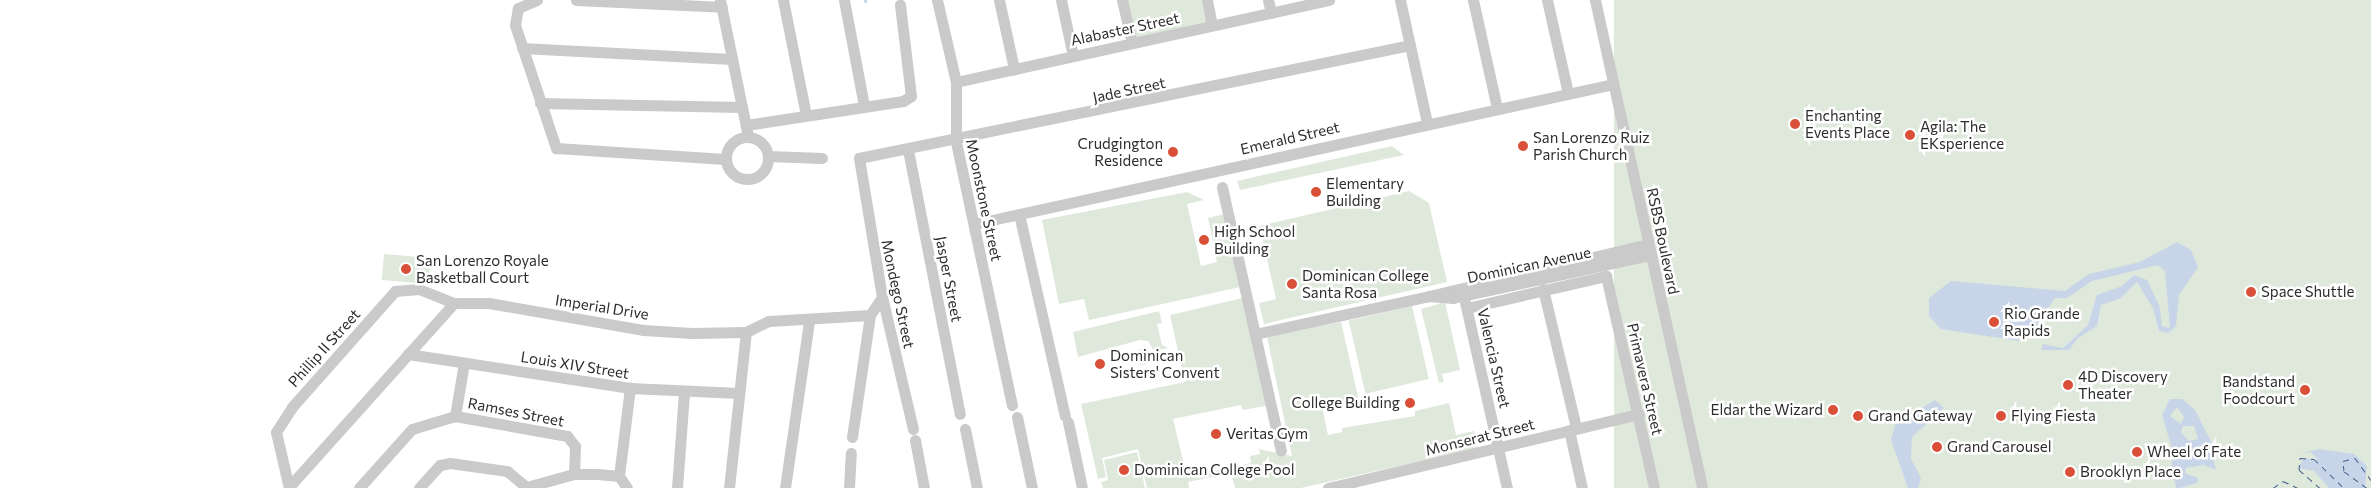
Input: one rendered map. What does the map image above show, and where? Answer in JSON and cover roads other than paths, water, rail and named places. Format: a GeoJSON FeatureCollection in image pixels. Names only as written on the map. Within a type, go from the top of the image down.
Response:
{"type":"FeatureCollection","features":[{"type":"Feature","properties":{"kind":"street"},"geometry":{"type":"LineString","coordinates":[[538,0],[518,8],[514,16],[522,48],[556,148],[725,159]]}},
{"type":"Feature","properties":{"kind":"street"},"geometry":{"type":"LineString","coordinates":[[576,0],[721,3],[748,137]]}},
{"type":"Feature","properties":{"kind":"street"},"geometry":{"type":"LineString","coordinates":[[782,0],[806,115]]}},
{"type":"Feature","properties":{"kind":"street"},"geometry":{"type":"LineString","coordinates":[[844,0],[864,106]]}},
{"type":"Feature","properties":{"kind":"street","name":"Moonstone Street"},"geometry":{"type":"LineString","coordinates":[[936,0],[956,82],[956,142],[1012,405]]}},
{"type":"Feature","properties":{"kind":"street"},"geometry":{"type":"LineString","coordinates":[[999,0],[1014,69]]}},
{"type":"Feature","properties":{"kind":"street"},"geometry":{"type":"LineString","coordinates":[[1061,0],[1074,56]]}},
{"type":"Feature","properties":{"kind":"street"},"geometry":{"type":"LineString","coordinates":[[1122,0],[1132,43]]}},
{"type":"Feature","properties":{"kind":"street"},"geometry":{"type":"LineString","coordinates":[[1207,0],[1212,25]]}},
{"type":"Feature","properties":{"kind":"street"},"geometry":{"type":"LineString","coordinates":[[1268,0],[1271,13]]}},
{"type":"Feature","properties":{"kind":"street","name":"Alabaster Street"},"geometry":{"type":"LineString","coordinates":[[956,82],[1329,0]]}},
{"type":"Feature","properties":{"kind":"street"},"geometry":{"type":"LineString","coordinates":[[1400,0],[1427,123]]}},
{"type":"Feature","properties":{"kind":"street"},"geometry":{"type":"LineString","coordinates":[[1473,0],[1497,108]]}},
{"type":"Feature","properties":{"kind":"street"},"geometry":{"type":"LineString","coordinates":[[1547,0],[1568,93]]}},
{"type":"Feature","properties":{"kind":"street","name":"RSBS Boulevard"},"geometry":{"type":"LineString","coordinates":[[1595,0],[1702,488]]}},
{"type":"Feature","properties":{"kind":"street"},"geometry":{"type":"LineString","coordinates":[[746,125],[903,101],[913,91],[900,5]]}},
{"type":"Feature","properties":{"kind":"street","name":"Jade Street"},"geometry":{"type":"LineString","coordinates":[[857,164],[864,155],[956,142],[1410,45]]}},
{"type":"Feature","properties":{"kind":"street"},"geometry":{"type":"LineString","coordinates":[[522,48],[732,59]]}},
{"type":"Feature","properties":{"kind":"street","name":"Emerald Street"},"geometry":{"type":"LineString","coordinates":[[974,224],[1427,123],[1613,84]]}},
{"type":"Feature","properties":{"kind":"street"},"geometry":{"type":"LineString","coordinates":[[540,102],[742,107]]}},
{"type":"Feature","properties":{"kind":"street"},"geometry":{"type":"LineString","coordinates":[[748,137],[765,147],[768,156],[761,174],[753,178],[734,176],[725,159],[736,139],[748,137]]}},
{"type":"Feature","properties":{"kind":"street","name":"Jasper Street"},"geometry":{"type":"LineString","coordinates":[[908,150],[960,414]]}},
{"type":"Feature","properties":{"kind":"street"},"geometry":{"type":"LineString","coordinates":[[768,156],[822,158]]}},
{"type":"Feature","properties":{"kind":"street","name":"Mondego Street"},"geometry":{"type":"LineString","coordinates":[[857,164],[882,297],[914,434],[924,488]]}},
{"type":"Feature","properties":{"kind":"street"},"geometry":{"type":"LineString","coordinates":[[1222,187],[1281,450]]}},
{"type":"Feature","properties":{"kind":"street"},"geometry":{"type":"LineString","coordinates":[[1019,214],[1082,488]]}},
{"type":"Feature","properties":{"kind":"street","name":"Dominican Avenue"},"geometry":{"type":"LineString","coordinates":[[1255,334],[1429,296],[1446,299],[1462,290],[1649,249]]}},
{"type":"Feature","properties":{"kind":"street","name":"Primavera Street"},"geometry":{"type":"LineString","coordinates":[[1543,289],[1606,276],[1639,414],[1654,488]]}},
{"type":"Feature","properties":{"kind":"street","name":"Phillip II Street"},"geometry":{"type":"LineString","coordinates":[[289,488],[276,432],[292,407],[395,291],[419,289],[454,303]]}},
{"type":"Feature","properties":{"kind":"street"},"geometry":{"type":"LineString","coordinates":[[1467,308],[1543,289],[1573,429],[1582,488]]}},
{"type":"Feature","properties":{"kind":"street","name":"Valencia Street"},"geometry":{"type":"LineString","coordinates":[[1462,290],[1507,488]]}},
{"type":"Feature","properties":{"kind":"street"},"geometry":{"type":"LineString","coordinates":[[852,437],[870,315],[882,297]]}},
{"type":"Feature","properties":{"kind":"street"},"geometry":{"type":"LineString","coordinates":[[289,488],[454,303]]}},
{"type":"Feature","properties":{"kind":"street","name":"Imperial Drive"},"geometry":{"type":"LineString","coordinates":[[454,303],[489,303],[643,330],[746,332],[768,321],[809,322],[870,315]]}},
{"type":"Feature","properties":{"kind":"street"},"geometry":{"type":"LineString","coordinates":[[785,488],[809,322]]}},
{"type":"Feature","properties":{"kind":"street"},"geometry":{"type":"LineString","coordinates":[[728,488],[746,332]]}},
{"type":"Feature","properties":{"kind":"street","name":"Louis XIV Street"},"geometry":{"type":"LineString","coordinates":[[408,354],[630,388],[684,393],[738,393]]}},
{"type":"Feature","properties":{"kind":"street"},"geometry":{"type":"LineString","coordinates":[[455,416],[464,363]]}},
{"type":"Feature","properties":{"kind":"street"},"geometry":{"type":"LineString","coordinates":[[627,488],[619,476],[630,388]]}},
{"type":"Feature","properties":{"kind":"street"},"geometry":{"type":"LineString","coordinates":[[677,488],[684,393]]}},
{"type":"Feature","properties":{"kind":"street","name":"Monserat Street"},"geometry":{"type":"LineString","coordinates":[[1328,488],[1639,414]]}},
{"type":"Feature","properties":{"kind":"street","name":"Ramses Street"},"geometry":{"type":"LineString","coordinates":[[359,488],[412,429],[455,416],[566,436],[575,446],[574,474]]}},
{"type":"Feature","properties":{"kind":"street"},"geometry":{"type":"LineString","coordinates":[[1017,417],[1032,488]]}},
{"type":"Feature","properties":{"kind":"street"},"geometry":{"type":"LineString","coordinates":[[965,429],[977,488]]}},
{"type":"Feature","properties":{"kind":"street"},"geometry":{"type":"LineString","coordinates":[[850,488],[852,453]]}},
{"type":"Feature","properties":{"kind":"street"},"geometry":{"type":"LineString","coordinates":[[419,488],[440,466],[450,463],[506,471],[524,487],[574,474],[619,476]]}},
{"type":"Feature","properties":{"kind":"water"},"geometry":{"type":"Polygon","coordinates":[[[2177,242],[2191,250],[2198,267],[2179,295],[2176,326],[2169,333],[2159,331],[2153,308],[2137,282],[2121,298],[2101,305],[2097,326],[2078,338],[2069,350],[2041,350],[2043,344],[2063,348],[2088,325],[2097,295],[2122,286],[2134,275],[2147,280],[2160,307],[2162,326],[2170,328],[2165,271],[2158,265],[2092,281],[2067,298],[2055,298],[2032,333],[2019,330],[2019,341],[1941,329],[1929,316],[1929,298],[1951,281],[2065,291],[2089,274],[2140,262],[2177,242]]]}},
{"type":"Feature","properties":{"kind":"water"},"geometry":{"type":"Polygon","coordinates":[[[2170,399],[2182,399],[2195,410],[2217,453],[2212,454],[2216,470],[2204,465],[2186,468],[2185,473],[2198,478],[2197,483],[2176,488],[2171,461],[2175,459],[2162,415],[2170,399]],[[2177,407],[2170,416],[2181,424],[2184,417],[2177,407]],[[2183,426],[2181,432],[2189,441],[2198,439],[2194,426],[2183,426]]]}},
{"type":"Feature","properties":{"kind":"water"},"geometry":{"type":"Polygon","coordinates":[[[1935,400],[1944,408],[1912,437],[1911,459],[1921,478],[1918,488],[1908,488],[1891,440],[1895,425],[1935,400]]]}},
{"type":"Feature","properties":{"kind":"water"},"geometry":{"type":"Polygon","coordinates":[[[2319,449],[2354,454],[2367,466],[2365,488],[2329,488],[2314,471],[2298,468],[2304,458],[2318,460],[2311,452],[2297,454],[2319,449]]]}},
{"type":"Feature","properties":{"kind":"place","name":"Enchanting Events Place"},"geometry":{"type":"Point","coordinates":[1795,124]}},
{"type":"Feature","properties":{"kind":"place","name":"Agila: The EKsperience"},"geometry":{"type":"Point","coordinates":[1910,135]}},
{"type":"Feature","properties":{"kind":"place","name":"San Lorenzo Ruiz Parish Church"},"geometry":{"type":"Point","coordinates":[1523,146]}},
{"type":"Feature","properties":{"kind":"place","name":"Crudgington Residence"},"geometry":{"type":"Point","coordinates":[1173,152]}},
{"type":"Feature","properties":{"kind":"place","name":"Elementary Building"},"geometry":{"type":"Point","coordinates":[1316,192]}},
{"type":"Feature","properties":{"kind":"place","name":"High School Building"},"geometry":{"type":"Point","coordinates":[1204,240]}},
{"type":"Feature","properties":{"kind":"place","name":"San Lorenzo Royale Basketball Court"},"geometry":{"type":"Point","coordinates":[406,269]}},
{"type":"Feature","properties":{"kind":"place","name":"Dominican College Santa Rosa"},"geometry":{"type":"Point","coordinates":[1292,284]}},
{"type":"Feature","properties":{"kind":"place","name":"Space Shuttle"},"geometry":{"type":"Point","coordinates":[2251,292]}},
{"type":"Feature","properties":{"kind":"place","name":"Rio Grande Rapids"},"geometry":{"type":"Point","coordinates":[1994,322]}},
{"type":"Feature","properties":{"kind":"place","name":"Dominican Sisters' Convent"},"geometry":{"type":"Point","coordinates":[1100,364]}},
{"type":"Feature","properties":{"kind":"place","name":"4D Discovery Theater"},"geometry":{"type":"Point","coordinates":[2068,385]}},
{"type":"Feature","properties":{"kind":"place","name":"Bandstand Foodcourt"},"geometry":{"type":"Point","coordinates":[2305,390]}},
{"type":"Feature","properties":{"kind":"place","name":"College Building"},"geometry":{"type":"Point","coordinates":[1410,403]}},
{"type":"Feature","properties":{"kind":"place","name":"Eldar the Wizard"},"geometry":{"type":"Point","coordinates":[1833,410]}},
{"type":"Feature","properties":{"kind":"place","name":"Grand Gateway"},"geometry":{"type":"Point","coordinates":[1858,416]}},
{"type":"Feature","properties":{"kind":"place","name":"Flying Fiesta"},"geometry":{"type":"Point","coordinates":[2001,416]}},
{"type":"Feature","properties":{"kind":"place","name":"Veritas Gym"},"geometry":{"type":"Point","coordinates":[1216,434]}},
{"type":"Feature","properties":{"kind":"place","name":"Grand Carousel"},"geometry":{"type":"Point","coordinates":[1937,447]}},
{"type":"Feature","properties":{"kind":"place","name":"Wheel of Fate"},"geometry":{"type":"Point","coordinates":[2137,452]}},
{"type":"Feature","properties":{"kind":"place","name":"Dominican College Pool"},"geometry":{"type":"Point","coordinates":[1124,470]}},
{"type":"Feature","properties":{"kind":"place","name":"Brooklyn Place"},"geometry":{"type":"Point","coordinates":[2070,472]}}]}
